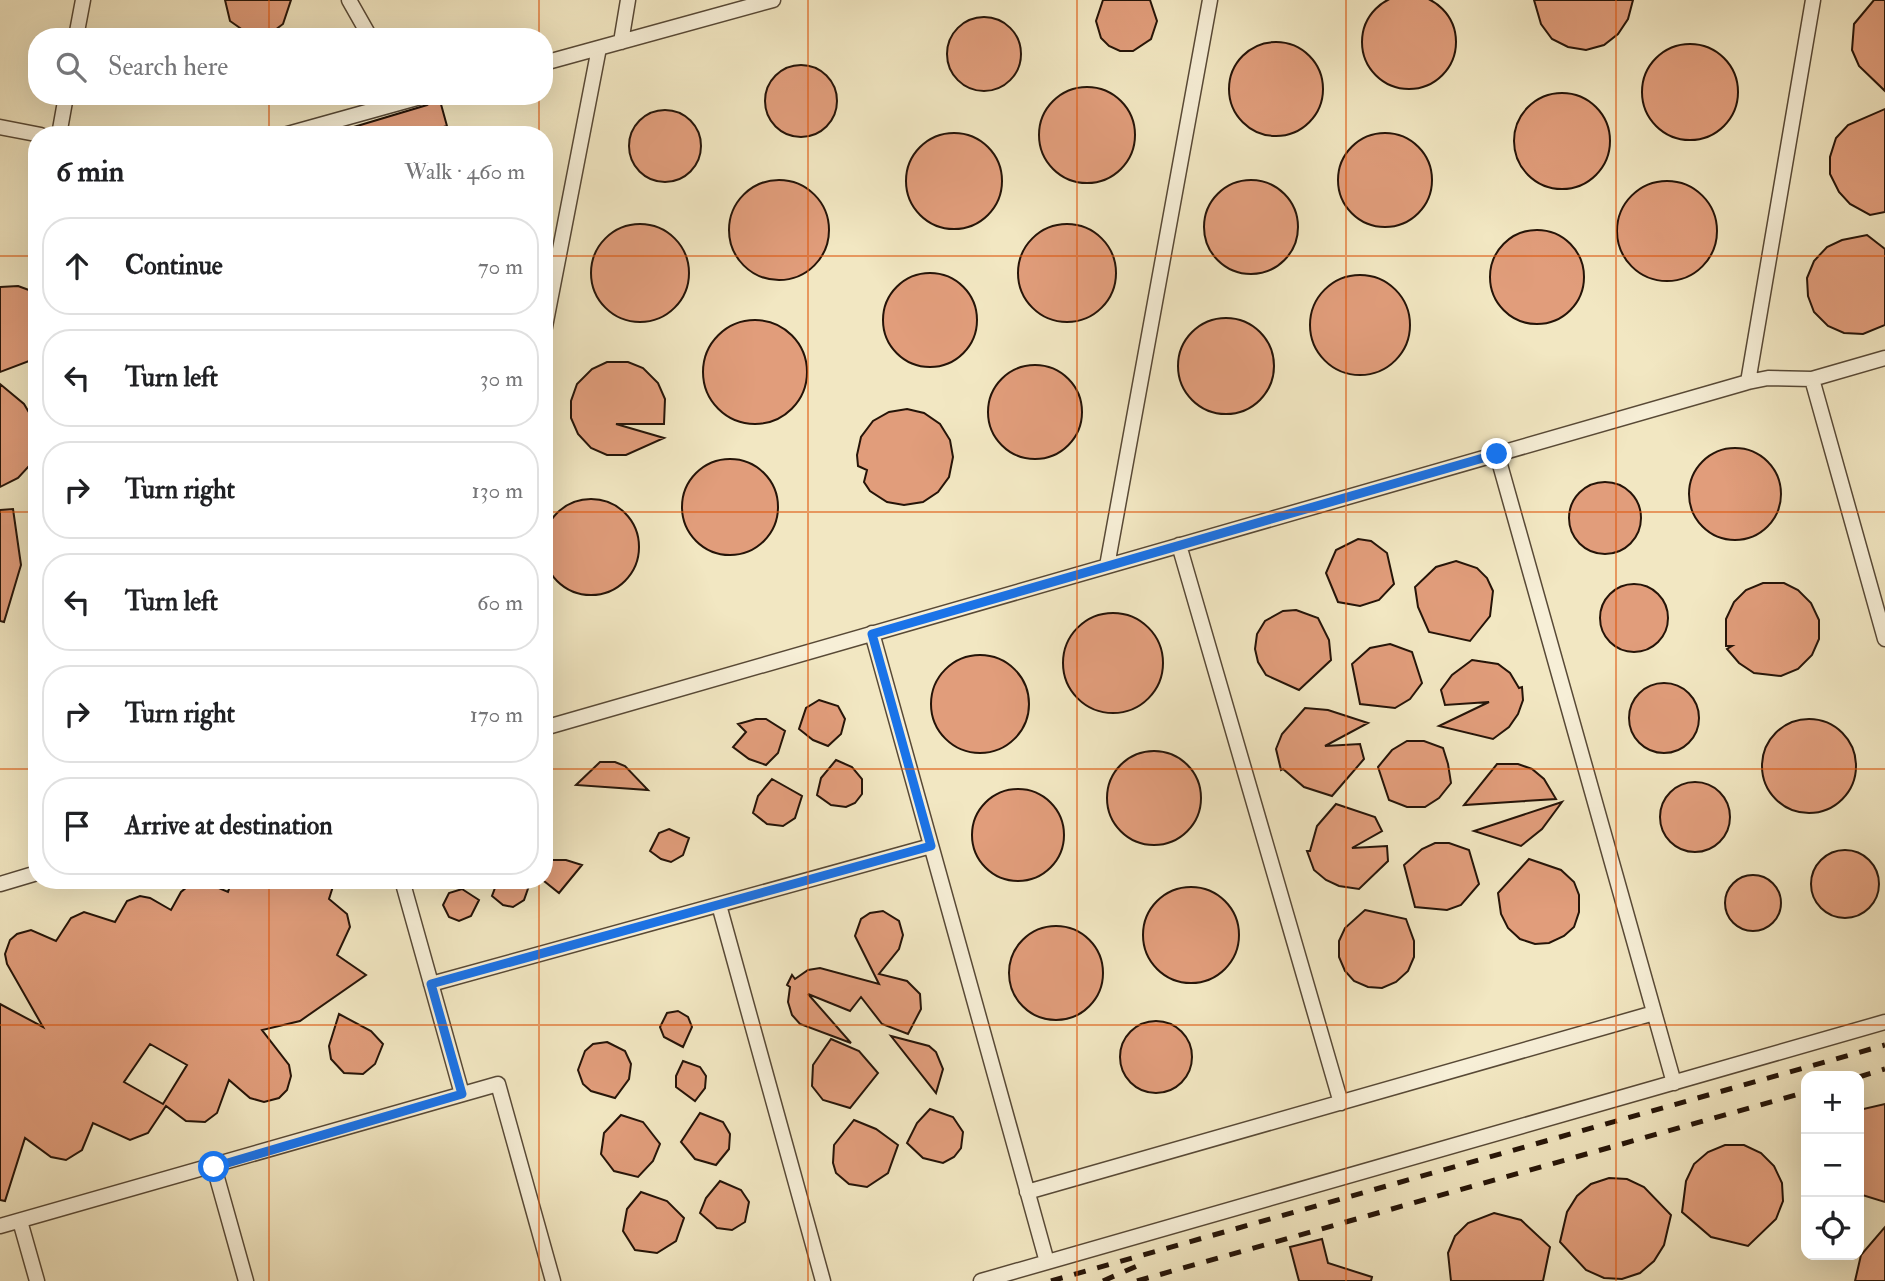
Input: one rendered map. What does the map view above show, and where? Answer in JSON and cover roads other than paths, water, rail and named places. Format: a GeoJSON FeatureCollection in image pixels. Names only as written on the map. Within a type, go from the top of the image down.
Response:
{"type":"FeatureCollection","features":[{"type":"Feature","properties":{"kind":"lane"},"geometry":{"type":"LineString","coordinates":[[78,28],[83,0]]}},
{"type":"Feature","properties":{"kind":"lane"},"geometry":{"type":"LineString","coordinates":[[349,0],[365,28]]}},
{"type":"Feature","properties":{"kind":"lane"},"geometry":{"type":"LineString","coordinates":[[621,42],[628,0]]}},
{"type":"Feature","properties":{"kind":"lane"},"geometry":{"type":"LineString","coordinates":[[553,61],[773,0]]}},
{"type":"Feature","properties":{"kind":"lane"},"geometry":{"type":"LineString","coordinates":[[1107,566],[1210,0]]}},
{"type":"Feature","properties":{"kind":"lane"},"geometry":{"type":"LineString","coordinates":[[1748,382],[1813,0]]}},
{"type":"Feature","properties":{"kind":"lane"},"geometry":{"type":"LineString","coordinates":[[553,286],[599,48]]}},
{"type":"Feature","properties":{"kind":"lane"},"geometry":{"type":"LineString","coordinates":[[61,126],[64,105]]}},
{"type":"Feature","properties":{"kind":"lane"},"geometry":{"type":"LineString","coordinates":[[312,126],[377,105]]}},
{"type":"Feature","properties":{"kind":"lane"},"geometry":{"type":"LineString","coordinates":[[0,127],[28,132]]}},
{"type":"Feature","properties":{"kind":"lane"},"geometry":{"type":"LineString","coordinates":[[553,724],[1748,382],[1769,378],[1812,379],[1885,358]]}},
{"type":"Feature","properties":{"kind":"lane"},"geometry":{"type":"LineString","coordinates":[[1812,379],[1885,639]]}},
{"type":"Feature","properties":{"kind":"lane"},"geometry":{"type":"LineString","coordinates":[[1497,454],[1674,1083]]}},
{"type":"Feature","properties":{"kind":"lane"},"geometry":{"type":"LineString","coordinates":[[1179,545],[1341,1103]]}},
{"type":"Feature","properties":{"kind":"lane"},"geometry":{"type":"LineString","coordinates":[[872,634],[1047,1262]]}},
{"type":"Feature","properties":{"kind":"lane"},"geometry":{"type":"LineString","coordinates":[[431,984],[931,846]]}},
{"type":"Feature","properties":{"kind":"lane"},"geometry":{"type":"LineString","coordinates":[[0,884],[28,876]]}},
{"type":"Feature","properties":{"kind":"lane"},"geometry":{"type":"LineString","coordinates":[[405,889],[462,1094]]}},
{"type":"Feature","properties":{"kind":"lane"},"geometry":{"type":"LineString","coordinates":[[719,905],[823,1281]]}},
{"type":"Feature","properties":{"kind":"lane"},"geometry":{"type":"LineString","coordinates":[[1027,1192],[1654,1013]]}},
{"type":"Feature","properties":{"kind":"lane"},"geometry":{"type":"LineString","coordinates":[[981,1281],[1885,1022]]}},
{"type":"Feature","properties":{"kind":"lane"},"geometry":{"type":"LineString","coordinates":[[0,1226],[498,1084],[553,1281]]}},
{"type":"Feature","properties":{"kind":"lane"},"geometry":{"type":"LineString","coordinates":[[214,1167],[246,1281]]}},
{"type":"Feature","properties":{"kind":"lane"},"geometry":{"type":"LineString","coordinates":[[20,1221],[37,1281]]}},
{"type":"Feature","properties":{"kind":"railway"},"geometry":{"type":"LineString","coordinates":[[1051,1281],[1885,1045]]}},
{"type":"Feature","properties":{"kind":"railway"},"geometry":{"type":"LineString","coordinates":[[1864,1075],[1885,1069]]}},
{"type":"Feature","properties":{"kind":"railway"},"geometry":{"type":"LineString","coordinates":[[1137,1281],[1801,1093]]}},
{"type":"Feature","properties":{"kind":"railway"},"geometry":{"type":"LineString","coordinates":[[1103,1281],[1146,1262]]}}]}
